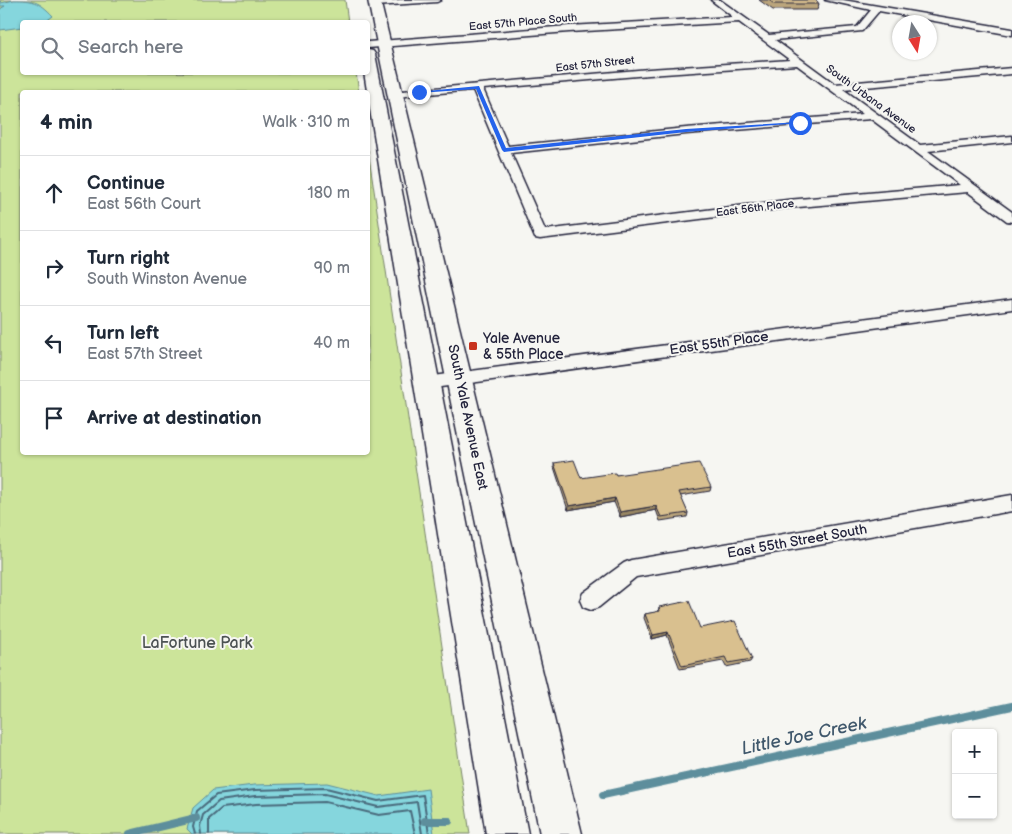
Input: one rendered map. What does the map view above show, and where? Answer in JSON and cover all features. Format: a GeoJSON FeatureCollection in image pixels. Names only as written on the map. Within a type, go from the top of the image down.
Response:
{"type":"FeatureCollection","features":[{"type":"Feature","properties":{"kind":"main road","name":"South Yale Avenue East"},"geometry":{"type":"LineString","coordinates":[[374,2],[376,49],[426,383],[506,834]]}},
{"type":"Feature","properties":{"kind":"main road","name":"South Yale Avenue East"},"geometry":{"type":"LineString","coordinates":[[376,49],[395,94],[561,834]]}},
{"type":"Feature","properties":{"kind":"street"},"geometry":{"type":"LineString","coordinates":[[374,2],[437,0]]}},
{"type":"Feature","properties":{"kind":"street","name":"South Urbana Avenue"},"geometry":{"type":"LineString","coordinates":[[715,0],[1012,218]]}},
{"type":"Feature","properties":{"kind":"street"},"geometry":{"type":"LineString","coordinates":[[829,0],[1012,32]]}},
{"type":"Feature","properties":{"kind":"street"},"geometry":{"type":"LineString","coordinates":[[768,38],[859,29],[864,26],[877,8]]}},
{"type":"Feature","properties":{"kind":"street","name":"East 57th Place South"},"geometry":{"type":"LineString","coordinates":[[376,49],[740,19]]}},
{"type":"Feature","properties":{"kind":"street","name":"East 57th Street"},"geometry":{"type":"LineString","coordinates":[[395,94],[649,72],[798,62]]}},
{"type":"Feature","properties":{"kind":"street"},"geometry":{"type":"LineString","coordinates":[[832,87],[1012,71]]}},
{"type":"Feature","properties":{"kind":"street"},"geometry":{"type":"LineString","coordinates":[[477,87],[504,150],[686,131],[872,116]]}},
{"type":"Feature","properties":{"kind":"street"},"geometry":{"type":"LineString","coordinates":[[917,149],[1012,139]]}},
{"type":"Feature","properties":{"kind":"street","name":"East 56th Place"},"geometry":{"type":"LineString","coordinates":[[504,150],[540,235],[787,204],[970,188]]}},
{"type":"Feature","properties":{"kind":"street","name":"East 55th Place"},"geometry":{"type":"LineString","coordinates":[[426,383],[1012,304]]}},
{"type":"Feature","properties":{"kind":"street","name":"East 55th Street South"},"geometry":{"type":"LineString","coordinates":[[591,600],[631,569],[1012,503]]}},
{"type":"Feature","properties":{"kind":"green space","name":"LaFortune Park"},"geometry":{"type":"Polygon","coordinates":[[[0,0],[345,0],[348,20],[20,20],[20,75],[356,75],[359,90],[20,90],[20,455],[370,455],[370,163],[470,834],[0,834],[0,0]]]}},
{"type":"Feature","properties":{"kind":"water"},"geometry":{"type":"Polygon","coordinates":[[[14,0],[35,2],[44,7],[53,16],[48,20],[20,20],[20,27],[0,30],[0,9],[5,6],[0,6],[0,1],[1,3],[14,0]]]}},
{"type":"Feature","properties":{"kind":"water"},"geometry":{"type":"Polygon","coordinates":[[[327,783],[379,796],[428,789],[434,834],[192,834],[187,829],[193,808],[213,790],[254,785],[327,783]]]}},
{"type":"Feature","properties":{"kind":"building"},"geometry":{"type":"Polygon","coordinates":[[[769,0],[816,0],[819,4],[774,4],[769,0]]]}},
{"type":"Feature","properties":{"kind":"building"},"geometry":{"type":"Polygon","coordinates":[[[574,460],[581,478],[699,463],[711,487],[679,492],[688,513],[661,517],[656,506],[620,512],[615,498],[569,506],[554,463],[574,460]]]}},
{"type":"Feature","properties":{"kind":"building"},"geometry":{"type":"Polygon","coordinates":[[[689,601],[700,628],[735,621],[752,659],[728,663],[725,657],[682,666],[668,632],[653,635],[645,614],[660,611],[659,607],[689,601]]]}},
{"type":"Feature","properties":{"kind":"waterway","name":"Little Joe Creek"},"geometry":{"type":"LineString","coordinates":[[603,795],[1012,706]]}},
{"type":"Feature","properties":{"kind":"waterway","name":"Little Joe Creek"},"geometry":{"type":"LineString","coordinates":[[130,834],[196,818]]}},
{"type":"Feature","properties":{"kind":"waterway","name":"Little Joe Creek"},"geometry":{"type":"LineString","coordinates":[[425,821],[449,821]]}},
{"type":"Feature","properties":{"kind":"place","name":"Yale Avenue & 55th Place"},"geometry":{"type":"Point","coordinates":[473,346]}},
{"type":"Feature","properties":{"kind":"route"},"geometry":{"type":"LineString","coordinates":[[419,92],[477,87],[504,150],[686,131],[800,123]]}}]}
